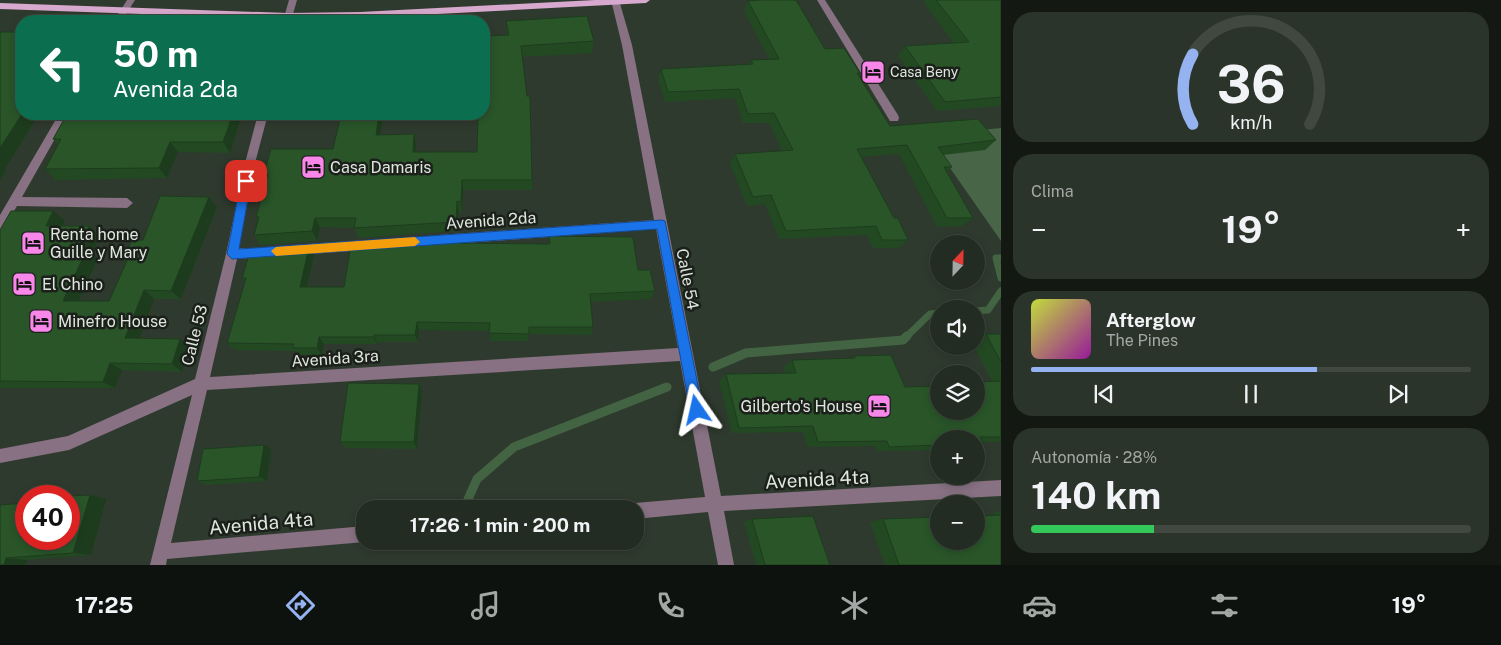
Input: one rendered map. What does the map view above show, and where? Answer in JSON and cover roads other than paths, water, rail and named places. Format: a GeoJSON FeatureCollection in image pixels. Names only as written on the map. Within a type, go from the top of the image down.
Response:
{"type":"FeatureCollection","features":[{"type":"Feature","properties":{"kind":"main road"},"geometry":{"type":"LineString","coordinates":[[354,15],[646,0]]}},
{"type":"Feature","properties":{"kind":"main road"},"geometry":{"type":"LineString","coordinates":[[0,6],[216,15]]}},
{"type":"Feature","properties":{"kind":"street"},"geometry":{"type":"LineString","coordinates":[[122,15],[131,0]]}},
{"type":"Feature","properties":{"kind":"street"},"geometry":{"type":"LineString","coordinates":[[289,15],[293,0]]}},
{"type":"Feature","properties":{"kind":"street"},"geometry":{"type":"LineString","coordinates":[[821,0],[894,118]]}},
{"type":"Feature","properties":{"kind":"street","name":"Calle 54"},"geometry":{"type":"LineString","coordinates":[[615,1],[627,45],[726,565]]}},
{"type":"Feature","properties":{"kind":"street"},"geometry":{"type":"LineString","coordinates":[[0,224],[61,120]]}},
{"type":"Feature","properties":{"kind":"street","name":"Calle 53"},"geometry":{"type":"LineString","coordinates":[[159,558],[232,254],[250,163],[261,120]]}},
{"type":"Feature","properties":{"kind":"street"},"geometry":{"type":"LineString","coordinates":[[14,201],[127,203]]}},
{"type":"Feature","properties":{"kind":"street","name":"Avenida 2da"},"geometry":{"type":"LineString","coordinates":[[427,241],[662,224]]}},
{"type":"Feature","properties":{"kind":"street"},"geometry":{"type":"LineString","coordinates":[[232,254],[379,244]]}},
{"type":"Feature","properties":{"kind":"street","name":"Avenida 3ra"},"geometry":{"type":"LineString","coordinates":[[0,456],[69,443],[200,384],[686,354]]}},
{"type":"Feature","properties":{"kind":"street","name":"Avenida 4ta"},"geometry":{"type":"LineString","coordinates":[[644,510],[714,504],[1001,488]]}},
{"type":"Feature","properties":{"kind":"street","name":"Avenida 4ta"},"geometry":{"type":"LineString","coordinates":[[159,558],[356,535]]}},
{"type":"Feature","properties":{"kind":"waterway"},"geometry":{"type":"LineString","coordinates":[[1001,258],[996,258],[1001,278]]}},
{"type":"Feature","properties":{"kind":"waterway"},"geometry":{"type":"LineString","coordinates":[[985,310],[988,310],[1001,291]]}},
{"type":"Feature","properties":{"kind":"waterway"},"geometry":{"type":"LineString","coordinates":[[906,337],[930,314]]}},
{"type":"Feature","properties":{"kind":"waterway"},"geometry":{"type":"LineString","coordinates":[[713,367],[746,353],[903,340],[906,337]]}},
{"type":"Feature","properties":{"kind":"waterway"},"geometry":{"type":"LineString","coordinates":[[468,500],[477,479],[514,447],[667,387]]}},
{"type":"Feature","properties":{"kind":"place","name":"Casa Beny"},"geometry":{"type":"Point","coordinates":[873,72]}},
{"type":"Feature","properties":{"kind":"place","name":"Casa Damaris"},"geometry":{"type":"Point","coordinates":[313,167]}},
{"type":"Feature","properties":{"kind":"place","name":"Renta home Guille y Mary"},"geometry":{"type":"Point","coordinates":[33,243]}},
{"type":"Feature","properties":{"kind":"place","name":"El Chino"},"geometry":{"type":"Point","coordinates":[24,284]}},
{"type":"Feature","properties":{"kind":"place","name":"Minefro House"},"geometry":{"type":"Point","coordinates":[41,321]}},
{"type":"Feature","properties":{"kind":"place","name":"Gilberto's House"},"geometry":{"type":"Point","coordinates":[879,406]}}]}
